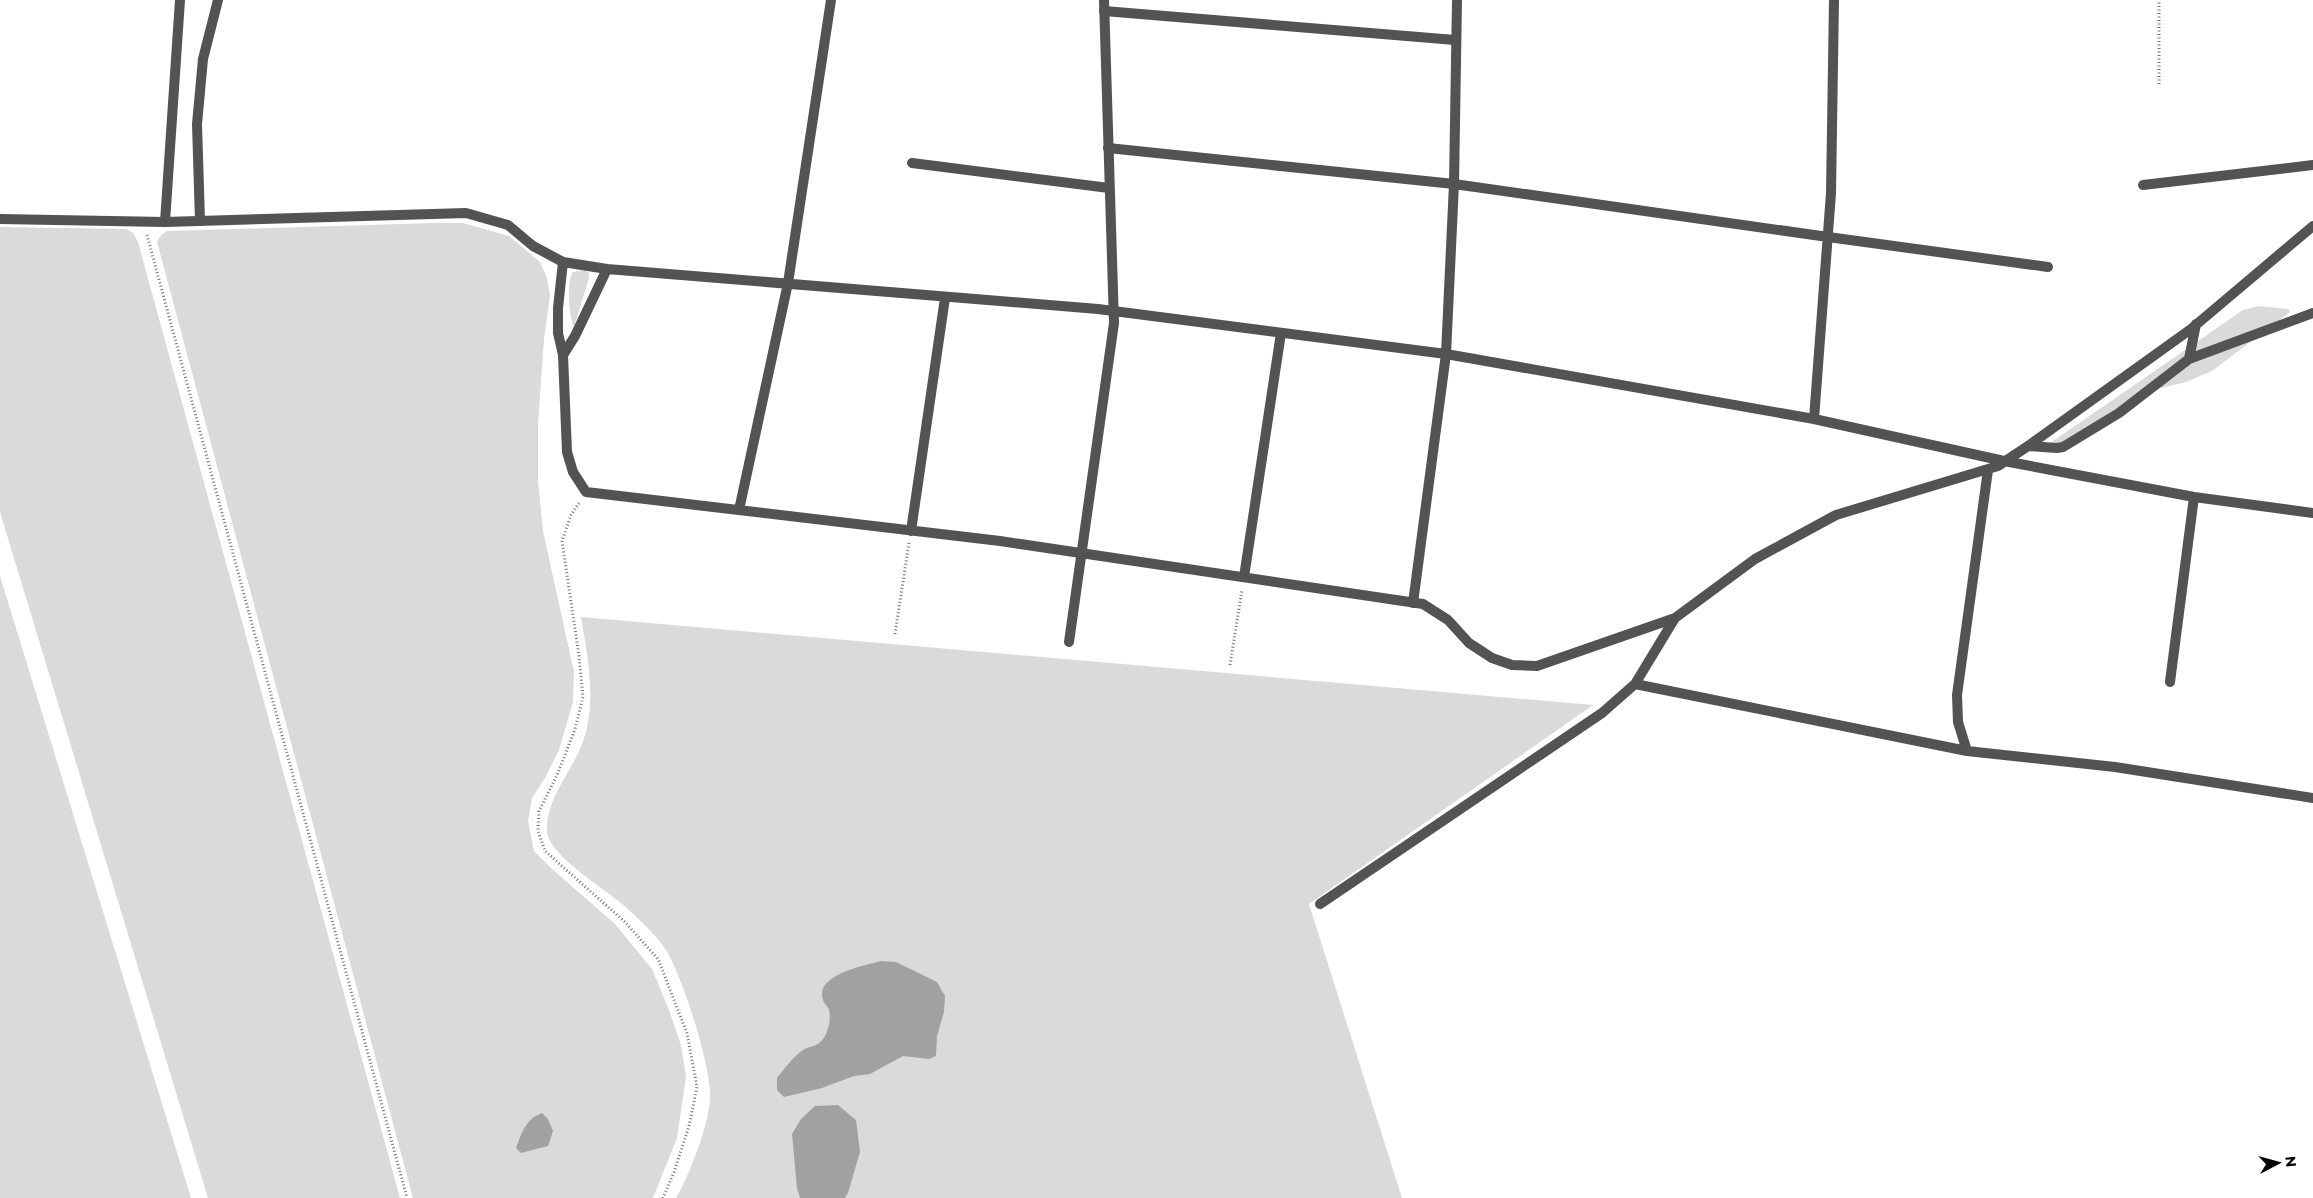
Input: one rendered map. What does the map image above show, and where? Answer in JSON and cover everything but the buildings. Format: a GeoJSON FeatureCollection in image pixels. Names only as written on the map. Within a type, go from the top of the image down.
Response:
{"type":"FeatureCollection","features":[{"type":"Feature","properties":{"kind":"street"},"geometry":{"type":"LineString","coordinates":[[165,222],[180,0]]}},
{"type":"Feature","properties":{"kind":"street"},"geometry":{"type":"LineString","coordinates":[[200,221],[196,124],[202,59],[218,0]]}},
{"type":"Feature","properties":{"kind":"street"},"geometry":{"type":"LineString","coordinates":[[739,510],[788,283],[831,0]]}},
{"type":"Feature","properties":{"kind":"street"},"geometry":{"type":"LineString","coordinates":[[1413,603],[1446,354],[1454,184],[1457,0]]}},
{"type":"Feature","properties":{"kind":"street"},"geometry":{"type":"LineString","coordinates":[[1814,419],[1831,193],[1834,0]]}},
{"type":"Feature","properties":{"kind":"street"},"geometry":{"type":"LineString","coordinates":[[1069,642],[1080,553],[1114,323],[1104,5],[1455,40]]}},
{"type":"Feature","properties":{"kind":"street"},"geometry":{"type":"LineString","coordinates":[[1108,148],[1454,184],[2048,267]]}},
{"type":"Feature","properties":{"kind":"street"},"geometry":{"type":"LineString","coordinates":[[912,162],[1109,188]]}},
{"type":"Feature","properties":{"kind":"street"},"geometry":{"type":"LineString","coordinates":[[2143,185],[2313,164]]}},
{"type":"Feature","properties":{"kind":"street"},"geometry":{"type":"LineString","coordinates":[[0,219],[165,222],[466,213],[508,225],[533,246],[563,262],[607,269],[1113,311],[1446,354],[1814,419],[2004,461],[2194,497],[2313,513]]}},
{"type":"Feature","properties":{"kind":"street"},"geometry":{"type":"LineString","coordinates":[[563,262],[558,308],[558,333],[563,355],[567,452],[572,472],[586,492],[911,530],[1423,604],[1448,620],[1469,643],[1492,658],[1512,665],[1537,666],[1675,618],[1755,558],[1836,515],[1988,470],[2004,461],[2028,446],[2196,324],[2313,226]]}},
{"type":"Feature","properties":{"kind":"street"},"geometry":{"type":"LineString","coordinates":[[563,355],[575,336],[607,269]]}},
{"type":"Feature","properties":{"kind":"street"},"geometry":{"type":"LineString","coordinates":[[911,530],[945,298]]}},
{"type":"Feature","properties":{"kind":"street"},"geometry":{"type":"LineString","coordinates":[[2028,446],[2056,448],[2068,444],[2118,413],[2189,359],[2313,313]]}},
{"type":"Feature","properties":{"kind":"street"},"geometry":{"type":"LineString","coordinates":[[2189,359],[2196,324]]}},
{"type":"Feature","properties":{"kind":"street"},"geometry":{"type":"LineString","coordinates":[[1244,577],[1281,333]]}},
{"type":"Feature","properties":{"kind":"street"},"geometry":{"type":"LineString","coordinates":[[1967,751],[1958,722],[1957,695],[1988,470]]}},
{"type":"Feature","properties":{"kind":"street"},"geometry":{"type":"LineString","coordinates":[[2170,682],[2194,497]]}},
{"type":"Feature","properties":{"kind":"street"},"geometry":{"type":"LineString","coordinates":[[1320,904],[1602,712],[1635,684],[1675,618]]}},
{"type":"Feature","properties":{"kind":"street"},"geometry":{"type":"LineString","coordinates":[[1635,684],[1967,751],[2115,767],[2313,798]]}},
{"type":"Feature","properties":{"kind":"path"},"geometry":{"type":"LineString","coordinates":[[2159,0],[2159,84]]}},
{"type":"Feature","properties":{"kind":"path"},"geometry":{"type":"LineString","coordinates":[[144,222],[408,1198]]}},
{"type":"Feature","properties":{"kind":"path"},"geometry":{"type":"LineString","coordinates":[[586,492],[571,515],[562,541],[579,656],[583,697],[575,729],[558,773],[539,810],[538,831],[545,851],[626,922],[658,958],[687,1033],[697,1087],[689,1126],[674,1172],[663,1198]]}},
{"type":"Feature","properties":{"kind":"path"},"geometry":{"type":"LineString","coordinates":[[895,634],[911,530]]}},
{"type":"Feature","properties":{"kind":"path"},"geometry":{"type":"LineString","coordinates":[[1230,665],[1244,577]]}},
{"type":"Feature","properties":{"kind":"shaded area"},"geometry":{"type":"Polygon","coordinates":[[[463,223],[509,236],[540,262],[547,278],[550,296],[544,339],[538,424],[538,481],[543,531],[574,672],[573,702],[559,750],[545,778],[532,798],[528,821],[534,851],[615,924],[652,969],[681,1045],[686,1077],[677,1138],[653,1198],[413,1198],[157,242],[161,235],[167,231],[463,223]]]}},
{"type":"Feature","properties":{"kind":"shaded area"},"geometry":{"type":"Polygon","coordinates":[[[0,227],[127,229],[133,233],[138,242],[400,1198],[208,1198],[0,512],[0,227]]]}},
{"type":"Feature","properties":{"kind":"shaded area"},"geometry":{"type":"Polygon","coordinates":[[[585,270],[589,273],[589,278],[574,327],[570,308],[569,291],[571,277],[573,272],[585,270]]]}},
{"type":"Feature","properties":{"kind":"shaded area"},"geometry":{"type":"Polygon","coordinates":[[[2259,306],[2288,309],[2290,312],[2212,371],[2186,382],[2157,389],[2046,451],[2043,448],[2243,310],[2259,306]]]}},
{"type":"Feature","properties":{"kind":"shaded area"},"geometry":{"type":"Polygon","coordinates":[[[0,576],[191,1198],[0,1198],[0,576]]]}},
{"type":"Feature","properties":{"kind":"shaded area"},"geometry":{"type":"Polygon","coordinates":[[[581,617],[1593,705],[1309,904],[1402,1198],[676,1198],[688,1175],[699,1146],[710,1103],[705,1059],[687,998],[673,963],[658,940],[621,903],[569,863],[550,841],[547,831],[550,809],[581,747],[589,715],[589,666],[581,617]]]}},
{"type":"Feature","properties":{"kind":"shaded area"},"geometry":{"type":"Polygon","coordinates":[[[880,961],[896,962],[937,982],[945,996],[944,1012],[937,1036],[936,1056],[929,1059],[903,1056],[870,1074],[854,1076],[822,1088],[784,1097],[777,1090],[777,1078],[789,1063],[806,1048],[820,1043],[828,1030],[830,1013],[824,1003],[822,991],[826,984],[842,973],[880,961]]]}},
{"type":"Feature","properties":{"kind":"shaded area"},"geometry":{"type":"Polygon","coordinates":[[[838,1105],[856,1120],[860,1152],[848,1193],[845,1198],[800,1198],[797,1188],[792,1134],[801,1119],[815,1106],[838,1105]]]}},
{"type":"Feature","properties":{"kind":"shaded area"},"geometry":{"type":"Polygon","coordinates":[[[542,1113],[548,1119],[553,1131],[548,1146],[521,1153],[516,1148],[523,1131],[528,1122],[542,1113]]]}}]}
